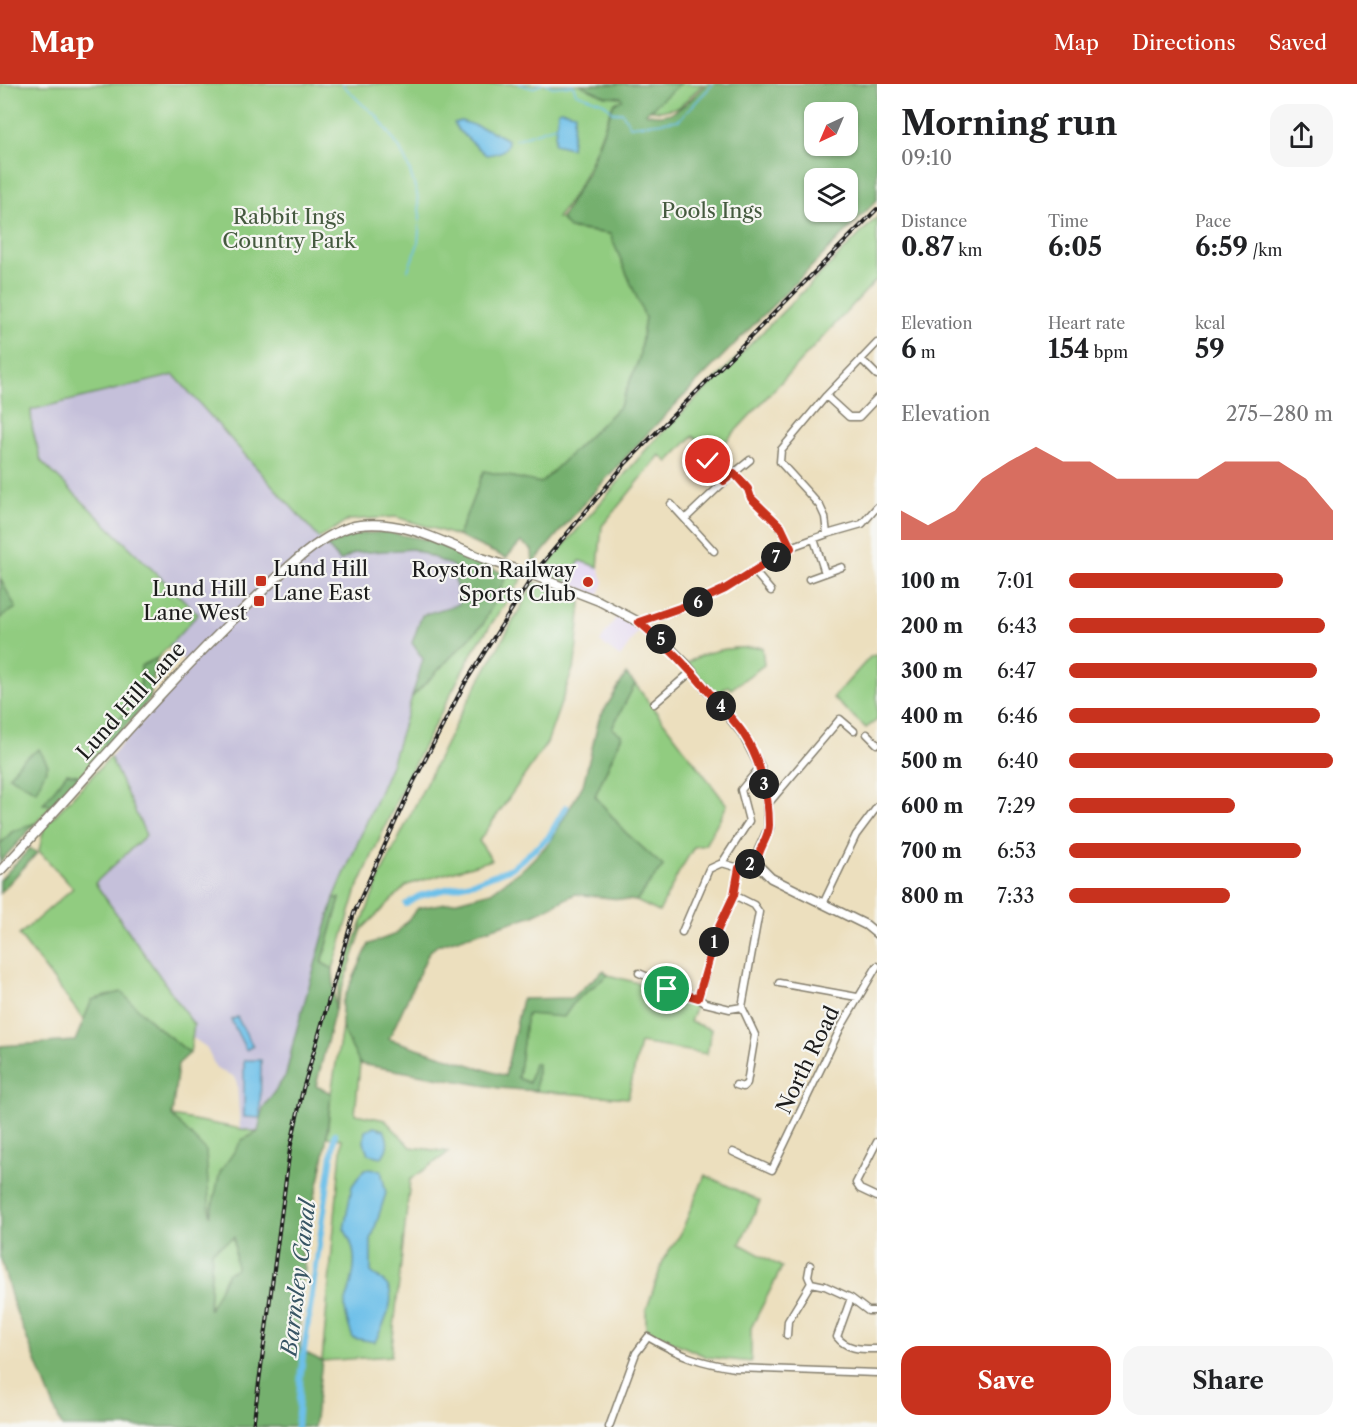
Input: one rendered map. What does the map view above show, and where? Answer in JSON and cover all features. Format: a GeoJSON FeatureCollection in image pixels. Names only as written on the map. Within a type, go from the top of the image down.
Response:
{"type":"FeatureCollection","features":[{"type":"Feature","properties":{"kind":"main road","name":"Lund Hill Lane"},"geometry":{"type":"LineString","coordinates":[[0,871],[176,677],[279,576],[324,539],[346,528],[360,525],[390,525],[436,537],[480,557],[599,601],[639,622],[669,646],[743,734],[759,767],[768,804],[770,828],[759,850],[757,864]]}},
{"type":"Feature","properties":{"kind":"main road"},"geometry":{"type":"LineString","coordinates":[[757,864],[771,878],[866,925],[877,934]]}},
{"type":"Feature","properties":{"kind":"street"},"geometry":{"type":"LineString","coordinates":[[827,534],[825,517],[820,506],[780,462],[781,450],[826,396],[877,343]]}},
{"type":"Feature","properties":{"kind":"street"},"geometry":{"type":"LineString","coordinates":[[861,359],[877,375]]}},
{"type":"Feature","properties":{"kind":"street"},"geometry":{"type":"LineString","coordinates":[[826,396],[849,417],[859,417],[877,398]]}},
{"type":"Feature","properties":{"kind":"street"},"geometry":{"type":"LineString","coordinates":[[686,518],[724,481],[750,460]]}},
{"type":"Feature","properties":{"kind":"street"},"geometry":{"type":"LineString","coordinates":[[708,461],[724,481]]}},
{"type":"Feature","properties":{"kind":"street"},"geometry":{"type":"LineString","coordinates":[[734,473],[748,489],[751,498],[781,527],[791,548]]}},
{"type":"Feature","properties":{"kind":"street"},"geometry":{"type":"LineString","coordinates":[[671,504],[714,551]]}},
{"type":"Feature","properties":{"kind":"street"},"geometry":{"type":"LineString","coordinates":[[639,622],[697,602],[725,589],[791,548],[862,524],[877,507]]}},
{"type":"Feature","properties":{"kind":"street"},"geometry":{"type":"LineString","coordinates":[[814,539],[825,573]]}},
{"type":"Feature","properties":{"kind":"street"},"geometry":{"type":"LineString","coordinates":[[808,579],[842,567]]}},
{"type":"Feature","properties":{"kind":"street"},"geometry":{"type":"LineString","coordinates":[[754,571],[771,591]]}},
{"type":"Feature","properties":{"kind":"street"},"geometry":{"type":"LineString","coordinates":[[654,704],[692,671]]}},
{"type":"Feature","properties":{"kind":"street"},"geometry":{"type":"LineString","coordinates":[[768,804],[840,719],[854,731]]}},
{"type":"Feature","properties":{"kind":"street"},"geometry":{"type":"LineString","coordinates":[[867,734],[877,744]]}},
{"type":"Feature","properties":{"kind":"street"},"geometry":{"type":"LineString","coordinates":[[682,933],[709,869],[722,863],[749,821],[741,790],[759,767]]}},
{"type":"Feature","properties":{"kind":"street"},"geometry":{"type":"LineString","coordinates":[[823,904],[856,835],[877,807]]}},
{"type":"Feature","properties":{"kind":"street"},"geometry":{"type":"LineString","coordinates":[[722,863],[739,868],[748,864],[757,864]]}},
{"type":"Feature","properties":{"kind":"street"},"geometry":{"type":"LineString","coordinates":[[698,998],[718,929],[734,895],[739,868]]}},
{"type":"Feature","properties":{"kind":"street"},"geometry":{"type":"LineString","coordinates":[[734,895],[754,905],[759,912],[742,1007],[755,1035],[747,1083],[743,1087],[736,1085]]}},
{"type":"Feature","properties":{"kind":"street","name":"North Road"},"geometry":{"type":"LineString","coordinates":[[733,1152],[772,1170],[840,1029],[877,966]]}},
{"type":"Feature","properties":{"kind":"street"},"geometry":{"type":"LineString","coordinates":[[639,974],[655,980],[667,989],[698,998],[705,1003],[730,1009],[742,1007]]}},
{"type":"Feature","properties":{"kind":"street"},"geometry":{"type":"LineString","coordinates":[[779,982],[857,997]]}},
{"type":"Feature","properties":{"kind":"street"},"geometry":{"type":"LineString","coordinates":[[877,1142],[856,1183],[860,1189],[877,1197]]}},
{"type":"Feature","properties":{"kind":"street"},"geometry":{"type":"LineString","coordinates":[[810,1265],[808,1276],[811,1283]]}},
{"type":"Feature","properties":{"kind":"street"},"geometry":{"type":"LineString","coordinates":[[811,1283],[825,1286],[851,1298],[868,1311],[877,1311]]}},
{"type":"Feature","properties":{"kind":"street"},"geometry":{"type":"LineString","coordinates":[[786,1335],[788,1321],[811,1283]]}},
{"type":"Feature","properties":{"kind":"street"},"geometry":{"type":"LineString","coordinates":[[851,1298],[837,1337],[843,1343],[857,1349],[877,1349]]}},
{"type":"Feature","properties":{"kind":"street"},"geometry":{"type":"LineString","coordinates":[[609,1427],[636,1353],[648,1337],[688,1358],[712,1365],[753,1369],[877,1373]]}},
{"type":"Feature","properties":{"kind":"shaded area"},"geometry":{"type":"Polygon","coordinates":[[[174,375],[340,561],[355,553],[413,549],[453,566],[459,604],[423,659],[391,765],[334,898],[286,1075],[263,1108],[258,1132],[240,1129],[237,1083],[233,1076],[216,1068],[206,1047],[193,1038],[194,1025],[95,883],[146,835],[110,757],[191,667],[169,646],[197,614],[41,461],[32,427],[31,410],[174,375]]]}},
{"type":"Feature","properties":{"kind":"shaded area"},"geometry":{"type":"Polygon","coordinates":[[[580,561],[598,567],[604,582],[598,596],[567,582],[580,561]]]}},
{"type":"Feature","properties":{"kind":"shaded area"},"geometry":{"type":"Polygon","coordinates":[[[617,616],[639,630],[620,657],[600,642],[617,616]]]}},
{"type":"Feature","properties":{"kind":"green space","name":"Rabbit Ings Country Park"},"geometry":{"type":"Polygon","coordinates":[[[0,84],[703,84],[679,107],[661,111],[612,106],[583,178],[557,218],[572,229],[610,234],[645,317],[639,359],[620,406],[541,483],[484,471],[458,536],[396,517],[349,520],[319,538],[174,375],[31,410],[32,427],[41,461],[198,614],[158,658],[141,666],[140,701],[101,733],[107,748],[80,776],[67,773],[44,804],[52,805],[36,823],[12,832],[0,844],[0,84]]]}},
{"type":"Feature","properties":{"kind":"green space","name":"Pools Ings"},"geometry":{"type":"Polygon","coordinates":[[[579,84],[680,84],[646,113],[664,115],[680,108],[706,84],[877,84],[877,200],[858,219],[858,168],[804,168],[804,222],[855,222],[657,423],[533,564],[532,550],[521,542],[506,558],[458,536],[484,471],[541,483],[620,406],[639,359],[645,317],[610,234],[569,228],[561,219],[587,174],[614,103],[622,100],[621,97],[605,96],[579,84]]]}},
{"type":"Feature","properties":{"kind":"green space"},"geometry":{"type":"Polygon","coordinates":[[[877,217],[877,279],[714,454],[693,436],[668,462],[660,455],[602,526],[598,567],[580,561],[567,582],[541,572],[650,445],[877,217]]]}},
{"type":"Feature","properties":{"kind":"green space"},"geometry":{"type":"Polygon","coordinates":[[[384,532],[430,540],[507,575],[483,624],[412,697],[423,659],[412,643],[422,615],[459,604],[453,566],[413,549],[355,553],[340,561],[327,546],[356,534],[384,532]]]}},
{"type":"Feature","properties":{"kind":"green space"},"geometry":{"type":"Polygon","coordinates":[[[507,575],[522,579],[473,651],[405,782],[356,892],[333,969],[322,963],[340,899],[334,898],[391,765],[412,697],[483,624],[507,575]]]}},
{"type":"Feature","properties":{"kind":"green space"},"geometry":{"type":"Polygon","coordinates":[[[0,578],[16,608],[0,618],[0,578]]]}},
{"type":"Feature","properties":{"kind":"green space"},"geometry":{"type":"Polygon","coordinates":[[[535,582],[581,602],[575,663],[547,743],[479,841],[492,860],[407,885],[362,929],[335,1010],[341,976],[381,874],[460,715],[535,582]]]}},
{"type":"Feature","properties":{"kind":"green space"},"geometry":{"type":"Polygon","coordinates":[[[762,647],[764,665],[731,689],[728,686],[713,697],[686,664],[713,651],[762,647]]]}},
{"type":"Feature","properties":{"kind":"green space"},"geometry":{"type":"Polygon","coordinates":[[[877,655],[877,720],[866,728],[833,698],[871,656],[877,655]]]}},
{"type":"Feature","properties":{"kind":"green space"},"geometry":{"type":"Polygon","coordinates":[[[157,658],[150,699],[107,748],[101,733],[140,701],[141,666],[157,658]]]}},
{"type":"Feature","properties":{"kind":"green space"},"geometry":{"type":"Polygon","coordinates":[[[626,674],[635,684],[612,728],[622,735],[595,796],[625,832],[663,866],[636,901],[575,894],[534,915],[438,945],[429,952],[389,1039],[505,1076],[522,999],[571,998],[604,970],[608,975],[575,1001],[564,1017],[527,1014],[518,1078],[529,1083],[534,1063],[537,1064],[536,1091],[499,1088],[360,1064],[342,1028],[342,1003],[369,944],[396,934],[418,908],[491,892],[525,867],[550,842],[583,785],[599,719],[626,674]]]}},
{"type":"Feature","properties":{"kind":"green space"},"geometry":{"type":"Polygon","coordinates":[[[635,684],[727,805],[705,845],[694,847],[659,912],[636,901],[663,866],[625,832],[595,796],[622,736],[612,728],[635,684]]]}},
{"type":"Feature","properties":{"kind":"green space"},"geometry":{"type":"Polygon","coordinates":[[[39,749],[48,765],[36,791],[9,776],[21,761],[39,749]]]}},
{"type":"Feature","properties":{"kind":"green space"},"geometry":{"type":"Polygon","coordinates":[[[110,757],[146,835],[95,883],[194,1025],[190,1053],[157,1027],[92,1000],[84,1020],[19,935],[73,888],[39,851],[44,827],[110,757]]]}},
{"type":"Feature","properties":{"kind":"green space"},"geometry":{"type":"Polygon","coordinates":[[[67,773],[80,776],[52,805],[43,804],[67,773]]]}},
{"type":"Feature","properties":{"kind":"green space"},"geometry":{"type":"Polygon","coordinates":[[[36,823],[0,862],[0,844],[12,832],[36,823]]]}},
{"type":"Feature","properties":{"kind":"green space"},"geometry":{"type":"Polygon","coordinates":[[[30,848],[37,853],[0,893],[0,880],[30,848]]]}},
{"type":"Feature","properties":{"kind":"green space"},"geometry":{"type":"Polygon","coordinates":[[[334,898],[340,898],[322,963],[333,969],[335,1010],[316,1086],[331,1093],[326,1142],[320,1177],[301,1248],[305,1269],[299,1301],[300,1350],[322,1361],[314,1427],[62,1427],[14,1306],[0,1256],[0,1046],[75,1041],[92,1000],[121,992],[157,1027],[190,1053],[178,1064],[172,1116],[206,1151],[210,1216],[220,1172],[242,1140],[258,1132],[263,1108],[286,1075],[334,898]],[[234,1237],[212,1251],[209,1310],[227,1274],[236,1268],[234,1237]]]}},
{"type":"Feature","properties":{"kind":"green space"},"geometry":{"type":"Polygon","coordinates":[[[608,975],[698,999],[690,1022],[711,1029],[707,1054],[640,1043],[628,1098],[536,1091],[537,1065],[534,1064],[529,1083],[518,1078],[527,1013],[567,1011],[575,1001],[608,975]]]}},
{"type":"Feature","properties":{"kind":"green space"},"geometry":{"type":"Polygon","coordinates":[[[342,1028],[360,1064],[355,1114],[385,1120],[411,1147],[449,1152],[410,1180],[391,1356],[322,1361],[342,1139],[327,1137],[331,1093],[342,1028]]]}},
{"type":"Feature","properties":{"kind":"green space"},"geometry":{"type":"Polygon","coordinates":[[[172,1116],[258,1132],[242,1140],[210,1220],[172,1116]]]}},
{"type":"Feature","properties":{"kind":"green space"},"geometry":{"type":"Polygon","coordinates":[[[705,1175],[760,1201],[740,1244],[782,1267],[751,1328],[751,1362],[707,1357],[646,1330],[646,1311],[664,1258],[680,1235],[705,1175]]]}},
{"type":"Feature","properties":{"kind":"green space"},"geometry":{"type":"Polygon","coordinates":[[[234,1236],[236,1268],[209,1312],[212,1251],[234,1236]]]}},
{"type":"Feature","properties":{"kind":"water"},"geometry":{"type":"Polygon","coordinates":[[[561,110],[575,113],[571,148],[554,144],[558,112],[561,110]]]}},
{"type":"Feature","properties":{"kind":"water"},"geometry":{"type":"Polygon","coordinates":[[[461,121],[489,130],[508,140],[506,147],[497,153],[486,155],[458,130],[454,123],[461,121]]]}},
{"type":"Feature","properties":{"kind":"water"},"geometry":{"type":"Polygon","coordinates":[[[237,1017],[253,1046],[246,1050],[231,1020],[237,1017]]]}},
{"type":"Feature","properties":{"kind":"water"},"geometry":{"type":"Polygon","coordinates":[[[244,1060],[261,1060],[260,1118],[244,1117],[244,1060]]]}},
{"type":"Feature","properties":{"kind":"water"},"geometry":{"type":"Polygon","coordinates":[[[374,1127],[384,1130],[387,1137],[388,1144],[382,1157],[368,1154],[364,1142],[365,1130],[374,1127]]]}},
{"type":"Feature","properties":{"kind":"water"},"geometry":{"type":"Polygon","coordinates":[[[364,1169],[381,1170],[386,1193],[371,1240],[371,1272],[386,1284],[391,1297],[388,1313],[375,1342],[353,1338],[345,1310],[354,1257],[351,1243],[344,1229],[352,1186],[364,1169]]]}},
{"type":"Feature","properties":{"kind":"waterway"},"geometry":{"type":"LineString","coordinates":[[342,84],[377,116],[400,149],[409,168],[417,194],[420,216],[418,244],[408,270]]}},
{"type":"Feature","properties":{"kind":"waterway"},"geometry":{"type":"LineString","coordinates":[[519,84],[532,88],[542,84]]}},
{"type":"Feature","properties":{"kind":"waterway"},"geometry":{"type":"LineString","coordinates":[[546,84],[553,87],[573,85],[576,93],[604,103],[614,113],[622,112],[630,126],[679,120],[713,84]]}},
{"type":"Feature","properties":{"kind":"waterway"},"geometry":{"type":"LineString","coordinates":[[515,140],[555,126]]}},
{"type":"Feature","properties":{"kind":"waterway","name":"Barnsley Canal"},"geometry":{"type":"LineString","coordinates":[[406,904],[419,896],[478,881],[512,868],[548,838],[566,807]]}},
{"type":"Feature","properties":{"kind":"waterway","name":"Barnsley Canal"},"geometry":{"type":"LineString","coordinates":[[297,1427],[301,1371],[335,1134]]}},
{"type":"Feature","properties":{"kind":"railway"},"geometry":{"type":"LineString","coordinates":[[253,1427],[290,1149],[303,1089],[354,913],[412,785],[465,683],[536,571],[626,463],[877,209]]}},
{"type":"Feature","properties":{"kind":"place","name":"Lund Hill Lane East"},"geometry":{"type":"Point","coordinates":[261,581]}},
{"type":"Feature","properties":{"kind":"place","name":"Royston Railway Sports Club"},"geometry":{"type":"Point","coordinates":[588,582]}},
{"type":"Feature","properties":{"kind":"place","name":"Lund Hill Lane West"},"geometry":{"type":"Point","coordinates":[259,601]}},
{"type":"Feature","properties":{"kind":"route"},"geometry":{"type":"LineString","coordinates":[[667,989],[698,998],[718,929],[734,895],[739,868],[748,864],[757,864],[759,850],[770,828],[767,796],[759,767],[743,734],[686,664],[669,646],[639,622],[697,602],[725,589],[791,548],[781,527],[751,498],[748,489],[734,473],[724,481],[708,461]]}}]}
